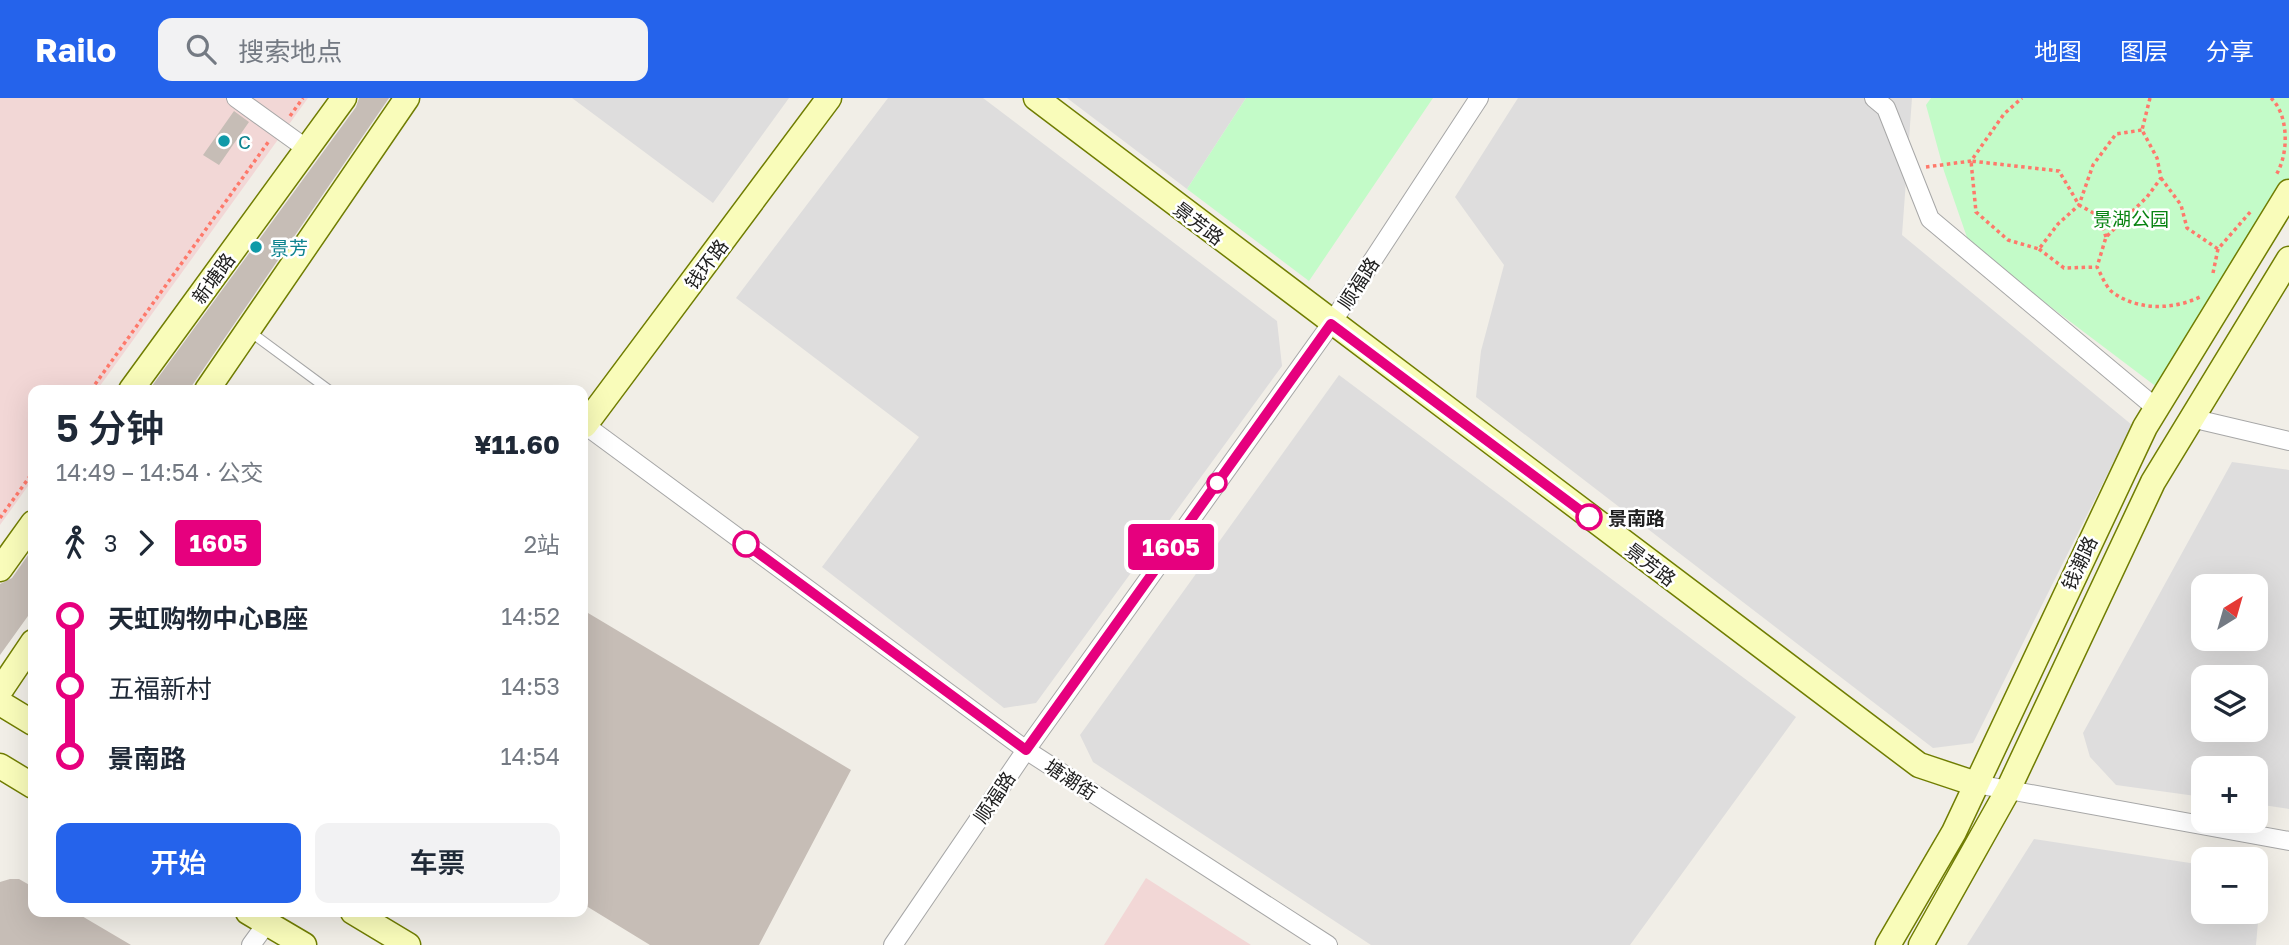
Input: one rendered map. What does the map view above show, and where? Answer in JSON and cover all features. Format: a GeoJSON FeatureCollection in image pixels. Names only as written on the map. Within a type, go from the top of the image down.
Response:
{"type":"FeatureCollection","features":[{"type":"Feature","properties":{"kind":"main road","name":"新塘路"},"geometry":{"type":"LineString","coordinates":[[135,385],[344,98]]}},
{"type":"Feature","properties":{"kind":"main road"},"geometry":{"type":"LineString","coordinates":[[210,385],[407,98]]}},
{"type":"Feature","properties":{"kind":"main road","name":"钱环路"},"geometry":{"type":"LineString","coordinates":[[588,422],[829,98]]}},
{"type":"Feature","properties":{"kind":"main road","name":"景芳路"},"geometry":{"type":"LineString","coordinates":[[1036,98],[1331,324],[1919,765],[1976,784]]}},
{"type":"Feature","properties":{"kind":"main road","name":"钱潮路"},"geometry":{"type":"LineString","coordinates":[[1888,945],[1954,832],[2123,470],[2281,186]]}},
{"type":"Feature","properties":{"kind":"main road","name":"钱潮路"},"geometry":{"type":"LineString","coordinates":[[1921,945],[2007,792],[2152,482],[2289,259]]}},
{"type":"Feature","properties":{"kind":"main road"},"geometry":{"type":"LineString","coordinates":[[0,569],[28,530]]}},
{"type":"Feature","properties":{"kind":"main road"},"geometry":{"type":"LineString","coordinates":[[0,691],[28,649]]}},
{"type":"Feature","properties":{"kind":"main road"},"geometry":{"type":"LineString","coordinates":[[0,703],[28,720]]}},
{"type":"Feature","properties":{"kind":"main road"},"geometry":{"type":"LineString","coordinates":[[0,766],[28,783]]}},
{"type":"Feature","properties":{"kind":"main road"},"geometry":{"type":"LineString","coordinates":[[258,917],[304,945]]}},
{"type":"Feature","properties":{"kind":"main road"},"geometry":{"type":"LineString","coordinates":[[361,917],[408,945]]}},
{"type":"Feature","properties":{"kind":"street"},"geometry":{"type":"LineString","coordinates":[[236,98],[307,149]]}},
{"type":"Feature","properties":{"kind":"street","name":"顺福路"},"geometry":{"type":"LineString","coordinates":[[893,945],[1026,750],[1331,324],[1479,98]]}},
{"type":"Feature","properties":{"kind":"street"},"geometry":{"type":"LineString","coordinates":[[1874,98],[1886,108],[1930,219],[2157,408]]}},
{"type":"Feature","properties":{"kind":"street"},"geometry":{"type":"LineString","coordinates":[[2191,418],[2289,441]]}},
{"type":"Feature","properties":{"kind":"street","name":"塘潮街"},"geometry":{"type":"LineString","coordinates":[[588,430],[1026,750],[1328,945]]}},
{"type":"Feature","properties":{"kind":"street"},"geometry":{"type":"LineString","coordinates":[[1976,784],[2007,792],[2289,841]]}},
{"type":"Feature","properties":{"kind":"street"},"geometry":{"type":"LineString","coordinates":[[251,945],[258,917]]}},
{"type":"Feature","properties":{"kind":"lane"},"geometry":{"type":"LineString","coordinates":[[248,331],[321,385]]}},
{"type":"Feature","properties":{"kind":"path"},"geometry":{"type":"LineString","coordinates":[[95,385],[303,98]]}},
{"type":"Feature","properties":{"kind":"path"},"geometry":{"type":"LineString","coordinates":[[2022,98],[2004,114],[1971,161],[1976,212],[2008,240],[2039,248],[2064,268],[2097,267]]}},
{"type":"Feature","properties":{"kind":"path"},"geometry":{"type":"LineString","coordinates":[[2150,98],[2142,130],[2157,158],[2161,178],[2181,205],[2187,228],[2218,249]]}},
{"type":"Feature","properties":{"kind":"path"},"geometry":{"type":"LineString","coordinates":[[2271,98],[2279,106],[2286,140],[2280,169],[2281,186]]}},
{"type":"Feature","properties":{"kind":"path"},"geometry":{"type":"LineString","coordinates":[[2039,248],[2078,205],[2093,165],[2116,134],[2142,130]]}},
{"type":"Feature","properties":{"kind":"path"},"geometry":{"type":"LineString","coordinates":[[1910,170],[1971,161],[2059,172],[2078,205],[2099,216],[2106,237]]}},
{"type":"Feature","properties":{"kind":"path"},"geometry":{"type":"LineString","coordinates":[[2161,178],[2147,197],[2106,237],[2097,267],[2110,290],[2139,306],[2183,305],[2208,293]]}},
{"type":"Feature","properties":{"kind":"path"},"geometry":{"type":"LineString","coordinates":[[2211,282],[2218,249],[2258,204]]}},
{"type":"Feature","properties":{"kind":"path"},"geometry":{"type":"LineString","coordinates":[[0,519],[28,479]]}},
{"type":"Feature","properties":{"kind":"shaded area"},"geometry":{"type":"Polygon","coordinates":[[[0,98],[308,98],[101,385],[28,385],[28,486],[0,525],[0,98]]]}},
{"type":"Feature","properties":{"kind":"shaded area"},"geometry":{"type":"Polygon","coordinates":[[[572,98],[789,98],[713,203],[572,98]]]}},
{"type":"Feature","properties":{"kind":"shaded area"},"geometry":{"type":"Polygon","coordinates":[[[888,98],[983,98],[1277,321],[1282,366],[1036,703],[1004,708],[822,567],[919,437],[736,298],[888,98]]]}},
{"type":"Feature","properties":{"kind":"shaded area"},"geometry":{"type":"Polygon","coordinates":[[[1067,98],[1246,98],[1187,189],[1067,98]]]}},
{"type":"Feature","properties":{"kind":"shaded area"},"geometry":{"type":"Polygon","coordinates":[[[1518,98],[1912,98],[1902,235],[2132,425],[1973,743],[1933,748],[1476,397],[1481,351],[1504,265],[1455,197],[1518,98]]]}},
{"type":"Feature","properties":{"kind":"shaded area"},"geometry":{"type":"Polygon","coordinates":[[[1339,375],[1796,717],[1630,945],[1371,945],[1093,762],[1080,735],[1339,375]]]}},
{"type":"Feature","properties":{"kind":"shaded area"},"geometry":{"type":"Polygon","coordinates":[[[2232,462],[2289,470],[2289,809],[2268,806],[2268,756],[2191,756],[2191,795],[2116,785],[2090,757],[2083,733],[2232,462]]]}},
{"type":"Feature","properties":{"kind":"shaded area"},"geometry":{"type":"Polygon","coordinates":[[[2034,839],[2191,863],[2191,924],[2258,924],[2256,945],[1967,945],[2034,839]]]}},
{"type":"Feature","properties":{"kind":"shaded area"},"geometry":{"type":"Polygon","coordinates":[[[1146,878],[1251,945],[1104,945],[1146,878]]]}},
{"type":"Feature","properties":{"kind":"green space"},"geometry":{"type":"Polygon","coordinates":[[[1246,98],[1433,98],[1309,281],[1187,189],[1246,98]]]}},
{"type":"Feature","properties":{"kind":"green space","name":"景湖公园"},"geometry":{"type":"Polygon","coordinates":[[[1931,98],[2289,98],[2289,193],[2162,391],[1970,246],[1944,171],[1926,105],[1931,98]]]}},
{"type":"Feature","properties":{"kind":"building"},"geometry":{"type":"Polygon","coordinates":[[[359,98],[389,98],[192,385],[153,385],[356,107],[359,98]]]}},
{"type":"Feature","properties":{"kind":"building","name":"C"},"geometry":{"type":"Polygon","coordinates":[[[234,111],[249,122],[219,165],[203,155],[234,111]]]}},
{"type":"Feature","properties":{"kind":"building"},"geometry":{"type":"Polygon","coordinates":[[[28,555],[28,616],[0,655],[0,584],[12,578],[28,555]]]}},
{"type":"Feature","properties":{"kind":"building"},"geometry":{"type":"Polygon","coordinates":[[[588,613],[851,770],[759,945],[650,945],[588,907],[588,613]]]}},
{"type":"Feature","properties":{"kind":"building"},"geometry":{"type":"Polygon","coordinates":[[[19,879],[28,884],[28,917],[83,917],[131,945],[0,945],[0,882],[19,879]]]}},
{"type":"Feature","properties":{"kind":"bus line","name":"1605"},"geometry":{"type":"LineString","coordinates":[[746,544],[1026,750],[1331,324],[1589,517]]}},
{"type":"Feature","properties":{"kind":"place","name":"C"},"geometry":{"type":"Point","coordinates":[224,141]}},
{"type":"Feature","properties":{"kind":"place","name":"景芳"},"geometry":{"type":"Point","coordinates":[256,247]}},
{"type":"Feature","properties":{"kind":"place","name":"景南路"},"geometry":{"type":"Point","coordinates":[1589,517]}}]}
